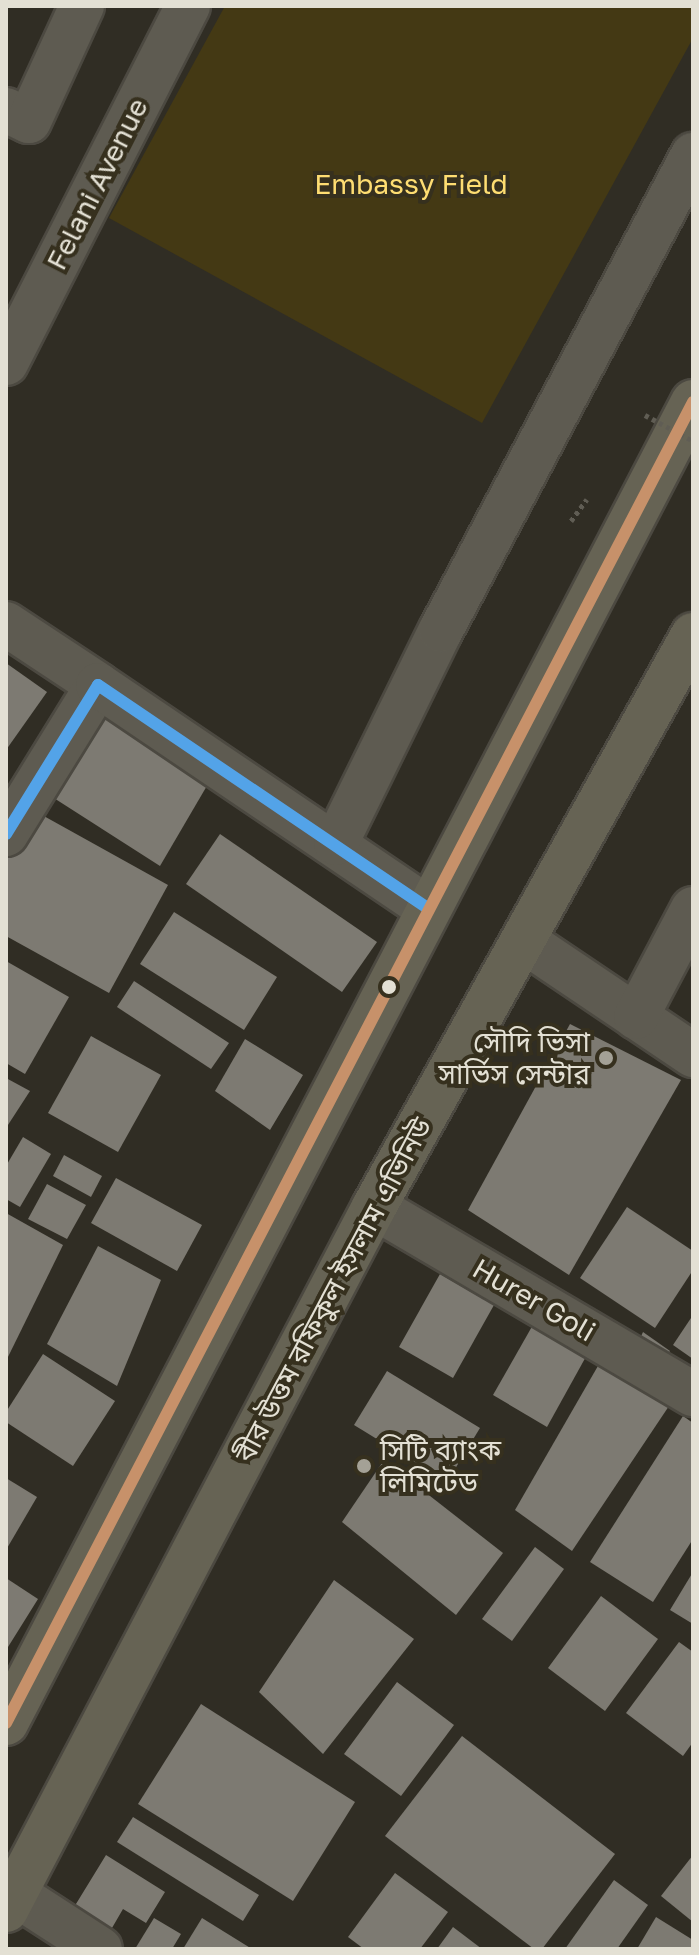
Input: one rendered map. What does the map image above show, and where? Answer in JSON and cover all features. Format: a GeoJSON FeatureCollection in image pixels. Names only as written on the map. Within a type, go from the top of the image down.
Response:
{"type":"FeatureCollection","features":[{"type":"Feature","properties":{"kind":"main road"},"geometry":{"type":"LineString","coordinates":[[6,1723],[427,908],[693,402]]}},
{"type":"Feature","properties":{"kind":"main road","name":"বীর উত্তম রফিকুল ইসলাম এভিনিউ"},"geometry":{"type":"LineString","coordinates":[[10,1902],[374,1207],[693,635]]}},
{"type":"Feature","properties":{"kind":"street"},"geometry":{"type":"LineString","coordinates":[[6,110],[29,121],[82,6]]}},
{"type":"Feature","properties":{"kind":"street","name":"Felani Avenue"},"geometry":{"type":"LineString","coordinates":[[6,363],[188,6]]}},
{"type":"Feature","properties":{"kind":"street"},"geometry":{"type":"LineString","coordinates":[[336,843],[441,630],[693,155]]}},
{"type":"Feature","properties":{"kind":"street"},"geometry":{"type":"LineString","coordinates":[[6,624],[336,843],[427,908]]}},
{"type":"Feature","properties":{"kind":"street"},"geometry":{"type":"LineString","coordinates":[[6,834],[98,685]]}},
{"type":"Feature","properties":{"kind":"street"},"geometry":{"type":"LineString","coordinates":[[636,1017],[693,909]]}},
{"type":"Feature","properties":{"kind":"street"},"geometry":{"type":"LineString","coordinates":[[524,941],[693,1055]]}},
{"type":"Feature","properties":{"kind":"street","name":"Hurer Goli"},"geometry":{"type":"LineString","coordinates":[[374,1207],[693,1394]]}},
{"type":"Feature","properties":{"kind":"street"},"geometry":{"type":"LineString","coordinates":[[10,1902],[100,1949]]}},
{"type":"Feature","properties":{"kind":"path"},"geometry":{"type":"LineString","coordinates":[[645,415],[693,441]]}},
{"type":"Feature","properties":{"kind":"green space","name":"Embassy Field"},"geometry":{"type":"Polygon","coordinates":[[[225,6],[693,6],[693,38],[482,423],[109,218],[225,6]]]}},
{"type":"Feature","properties":{"kind":"building"},"geometry":{"type":"Polygon","coordinates":[[[6,663],[47,692],[6,750],[6,663]]]}},
{"type":"Feature","properties":{"kind":"building"},"geometry":{"type":"Polygon","coordinates":[[[101,707],[208,784],[160,866],[46,793],[101,707]]]}},
{"type":"Feature","properties":{"kind":"building"},"geometry":{"type":"Polygon","coordinates":[[[24,805],[168,885],[109,993],[6,936],[6,838],[24,805]]]}},
{"type":"Feature","properties":{"kind":"building"},"geometry":{"type":"Polygon","coordinates":[[[220,834],[377,942],[342,992],[186,884],[220,834]]]}},
{"type":"Feature","properties":{"kind":"building"},"geometry":{"type":"Polygon","coordinates":[[[174,912],[277,977],[244,1030],[140,964],[174,912]]]}},
{"type":"Feature","properties":{"kind":"building"},"geometry":{"type":"Polygon","coordinates":[[[6,961],[69,997],[25,1074],[6,1063],[6,961]]]}},
{"type":"Feature","properties":{"kind":"building"},"geometry":{"type":"Polygon","coordinates":[[[134,981],[229,1043],[211,1069],[117,1007],[134,981]]]}},
{"type":"Feature","properties":{"kind":"building"},"geometry":{"type":"Polygon","coordinates":[[[570,1024],[681,1080],[569,1275],[468,1210],[570,1024]]]}},
{"type":"Feature","properties":{"kind":"building"},"geometry":{"type":"Polygon","coordinates":[[[91,1036],[161,1075],[118,1152],[48,1113],[91,1036]]]}},
{"type":"Feature","properties":{"kind":"building"},"geometry":{"type":"Polygon","coordinates":[[[245,1039],[303,1075],[270,1130],[215,1091],[245,1039]]]}},
{"type":"Feature","properties":{"kind":"building"},"geometry":{"type":"Polygon","coordinates":[[[6,1078],[30,1091],[6,1128],[6,1078]]]}},
{"type":"Feature","properties":{"kind":"building"},"geometry":{"type":"Polygon","coordinates":[[[23,1137],[51,1154],[20,1207],[6,1199],[6,1166],[23,1137]]]}},
{"type":"Feature","properties":{"kind":"building"},"geometry":{"type":"Polygon","coordinates":[[[64,1155],[102,1176],[91,1197],[53,1176],[64,1155]]]}},
{"type":"Feature","properties":{"kind":"building"},"geometry":{"type":"Polygon","coordinates":[[[116,1178],[202,1225],[177,1271],[91,1223],[116,1178]]]}},
{"type":"Feature","properties":{"kind":"building"},"geometry":{"type":"Polygon","coordinates":[[[47,1184],[86,1205],[67,1239],[28,1219],[47,1184]]]}},
{"type":"Feature","properties":{"kind":"building"},"geometry":{"type":"Polygon","coordinates":[[[627,1207],[693,1251],[693,1270],[655,1328],[580,1278],[627,1207]]]}},
{"type":"Feature","properties":{"kind":"building"},"geometry":{"type":"Polygon","coordinates":[[[6,1213],[63,1245],[6,1361],[6,1213]]]}},
{"type":"Feature","properties":{"kind":"building"},"geometry":{"type":"Polygon","coordinates":[[[98,1246],[161,1280],[117,1386],[47,1344],[98,1246]]]}},
{"type":"Feature","properties":{"kind":"building"},"geometry":{"type":"Polygon","coordinates":[[[440,1274],[494,1305],[453,1378],[399,1347],[440,1274]]]}},
{"type":"Feature","properties":{"kind":"building"},"geometry":{"type":"Polygon","coordinates":[[[693,1315],[693,1359],[673,1345],[693,1315]]]}},
{"type":"Feature","properties":{"kind":"building"},"geometry":{"type":"Polygon","coordinates":[[[534,1323],[588,1353],[547,1427],[493,1395],[534,1323]]]}},
{"type":"Feature","properties":{"kind":"building"},"geometry":{"type":"Polygon","coordinates":[[[643,1332],[670,1351],[662,1362],[637,1345],[643,1332]]]}},
{"type":"Feature","properties":{"kind":"building"},"geometry":{"type":"Polygon","coordinates":[[[606,1352],[673,1400],[572,1551],[515,1510],[606,1352]]]}},
{"type":"Feature","properties":{"kind":"building"},"geometry":{"type":"Polygon","coordinates":[[[43,1354],[115,1401],[73,1466],[6,1422],[6,1412],[43,1354]]]}},
{"type":"Feature","properties":{"kind":"building"},"geometry":{"type":"Polygon","coordinates":[[[387,1371],[480,1428],[447,1482],[354,1425],[387,1371]]]}},
{"type":"Feature","properties":{"kind":"building"},"geometry":{"type":"Polygon","coordinates":[[[683,1416],[693,1423],[693,1539],[653,1602],[590,1562],[683,1416]]]}},
{"type":"Feature","properties":{"kind":"building"},"geometry":{"type":"Polygon","coordinates":[[[384,1460],[503,1553],[456,1615],[342,1522],[384,1460]]]}},
{"type":"Feature","properties":{"kind":"building"},"geometry":{"type":"Polygon","coordinates":[[[6,1478],[37,1497],[6,1550],[6,1478]]]}},
{"type":"Feature","properties":{"kind":"building"},"geometry":{"type":"Polygon","coordinates":[[[535,1547],[564,1569],[512,1641],[482,1619],[535,1547]]]}},
{"type":"Feature","properties":{"kind":"building"},"geometry":{"type":"Polygon","coordinates":[[[693,1572],[693,1624],[670,1610],[693,1572]]]}},
{"type":"Feature","properties":{"kind":"building"},"geometry":{"type":"Polygon","coordinates":[[[6,1578],[38,1599],[8,1647],[6,1645],[6,1578]]]}},
{"type":"Feature","properties":{"kind":"building"},"geometry":{"type":"Polygon","coordinates":[[[334,1580],[414,1639],[323,1754],[259,1692],[334,1580]]]}},
{"type":"Feature","properties":{"kind":"building"},"geometry":{"type":"Polygon","coordinates":[[[601,1596],[658,1639],[605,1711],[548,1668],[601,1596]]]}},
{"type":"Feature","properties":{"kind":"building"},"geometry":{"type":"Polygon","coordinates":[[[679,1642],[693,1652],[693,1742],[683,1756],[626,1713],[679,1642]]]}},
{"type":"Feature","properties":{"kind":"building"},"geometry":{"type":"Polygon","coordinates":[[[397,1682],[454,1725],[401,1796],[344,1754],[397,1682]]]}},
{"type":"Feature","properties":{"kind":"building"},"geometry":{"type":"Polygon","coordinates":[[[201,1704],[355,1802],[293,1901],[138,1804],[201,1704]]]}},
{"type":"Feature","properties":{"kind":"building"},"geometry":{"type":"Polygon","coordinates":[[[462,1736],[615,1854],[542,1949],[534,1949],[385,1836],[462,1736]]]}},
{"type":"Feature","properties":{"kind":"building"},"geometry":{"type":"Polygon","coordinates":[[[133,1817],[259,1895],[243,1921],[117,1842],[133,1817]]]}},
{"type":"Feature","properties":{"kind":"building"},"geometry":{"type":"Polygon","coordinates":[[[106,1855],[165,1892],[146,1923],[123,1909],[105,1940],[68,1917],[106,1855]]]}},
{"type":"Feature","properties":{"kind":"building"},"geometry":{"type":"Polygon","coordinates":[[[693,1855],[693,1922],[661,1896],[693,1855]]]}},
{"type":"Feature","properties":{"kind":"building"},"geometry":{"type":"Polygon","coordinates":[[[395,1873],[448,1912],[420,1949],[364,1949],[348,1937],[395,1873]]]}},
{"type":"Feature","properties":{"kind":"building"},"geometry":{"type":"Polygon","coordinates":[[[614,1880],[648,1905],[617,1949],[565,1949],[614,1880]]]}},
{"type":"Feature","properties":{"kind":"building"},"geometry":{"type":"Polygon","coordinates":[[[656,1917],[693,1940],[693,1949],[637,1949],[656,1917]]]}},
{"type":"Feature","properties":{"kind":"building"},"geometry":{"type":"Polygon","coordinates":[[[154,1918],[181,1934],[172,1949],[135,1949],[154,1918]]]}},
{"type":"Feature","properties":{"kind":"building"},"geometry":{"type":"Polygon","coordinates":[[[202,1918],[252,1949],[183,1949],[202,1918]]]}},
{"type":"Feature","properties":{"kind":"building"},"geometry":{"type":"Polygon","coordinates":[[[453,1927],[482,1949],[437,1949],[453,1927]]]}},
{"type":"Feature","properties":{"kind":"transit line"},"geometry":{"type":"LineString","coordinates":[[6,1723],[693,402]]}},
{"type":"Feature","properties":{"kind":"transit line"},"geometry":{"type":"LineString","coordinates":[[6,834],[98,685],[427,908]]}},
{"type":"Feature","properties":{"kind":"place","name":"সৌদি ভিসা সার্ভিস সেন্টার"},"geometry":{"type":"Point","coordinates":[606,1058]}},
{"type":"Feature","properties":{"kind":"place","name":"সিটি ব্যাংক লিমিটেড"},"geometry":{"type":"Point","coordinates":[364,1466]}}]}
